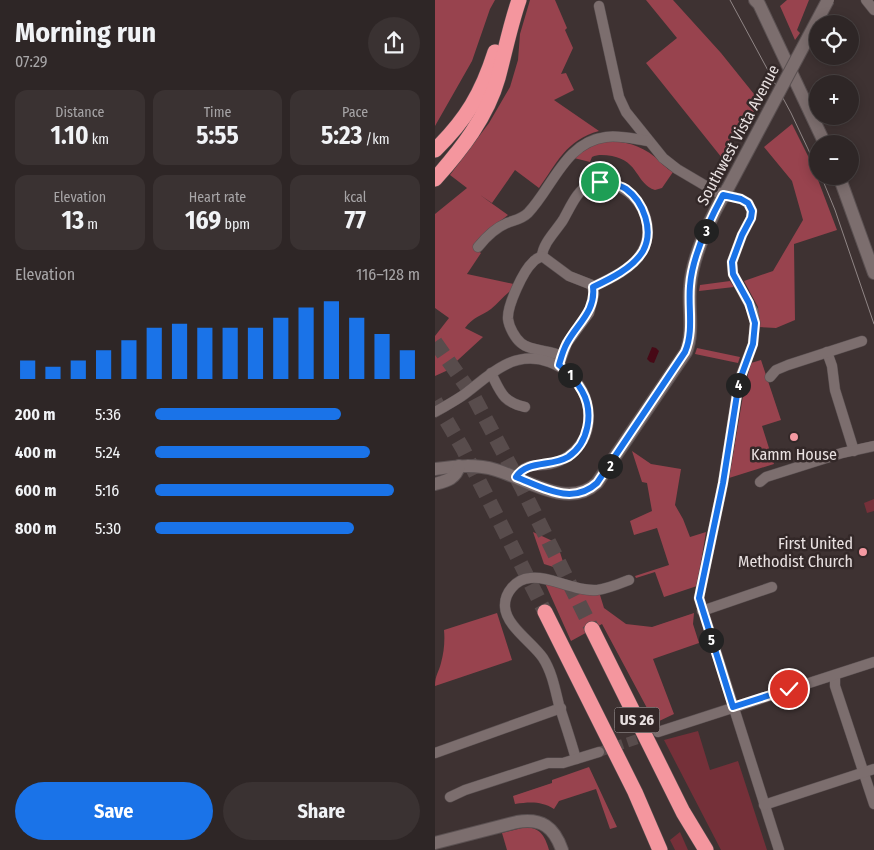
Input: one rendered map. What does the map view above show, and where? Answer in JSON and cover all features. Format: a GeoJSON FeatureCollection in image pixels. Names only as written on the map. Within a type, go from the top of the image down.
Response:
{"type":"FeatureCollection","features":[{"type":"Feature","properties":{"kind":"highway"},"geometry":{"type":"LineString","coordinates":[[435,150],[467,113],[479,94],[515,0]]}},
{"type":"Feature","properties":{"kind":"highway"},"geometry":{"type":"LineString","coordinates":[[435,179],[457,155],[490,99],[497,79],[515,0]]}},
{"type":"Feature","properties":{"kind":"highway","name":"US 26"},"geometry":{"type":"LineString","coordinates":[[545,612],[635,792],[660,850]]}},
{"type":"Feature","properties":{"kind":"highway","name":"US 26"},"geometry":{"type":"LineString","coordinates":[[592,629],[683,812],[695,850]]}},
{"type":"Feature","properties":{"kind":"highway"},"geometry":{"type":"LineString","coordinates":[[635,792],[652,813],[670,850]]}},
{"type":"Feature","properties":{"kind":"highway"},"geometry":{"type":"LineString","coordinates":[[683,812],[706,850]]}},
{"type":"Feature","properties":{"kind":"main road","name":"Southwest Vista Avenue"},"geometry":{"type":"LineString","coordinates":[[435,470],[459,466],[477,466],[495,470],[565,495],[584,492],[593,486],[606,471],[685,352],[690,337],[691,278],[707,228],[828,0]]}},
{"type":"Feature","properties":{"kind":"main road"},"geometry":{"type":"LineString","coordinates":[[758,1],[821,135]]}},
{"type":"Feature","properties":{"kind":"main road"},"geometry":{"type":"LineString","coordinates":[[842,185],[874,273]]}},
{"type":"Feature","properties":{"kind":"main road"},"geometry":{"type":"LineString","coordinates":[[435,484],[453,478],[458,472],[459,466]]}},
{"type":"Feature","properties":{"kind":"main road"},"geometry":{"type":"LineString","coordinates":[[435,843],[517,822],[535,821],[545,825],[555,835],[562,850]]}},
{"type":"Feature","properties":{"kind":"street"},"geometry":{"type":"LineString","coordinates":[[866,0],[874,10]]}},
{"type":"Feature","properties":{"kind":"street"},"geometry":{"type":"LineString","coordinates":[[599,6],[621,102],[626,112],[663,158],[689,178],[725,191],[748,203],[752,211],[751,218],[742,235],[732,262],[733,274],[749,303],[755,323],[753,344],[739,382],[723,483],[699,598],[779,850]]}},
{"type":"Feature","properties":{"kind":"street"},"geometry":{"type":"LineString","coordinates":[[478,247],[488,235],[526,214],[547,190],[565,160],[591,141],[606,137],[621,137],[648,141]]}},
{"type":"Feature","properties":{"kind":"street"},"geometry":{"type":"LineString","coordinates":[[516,477],[521,469],[526,467],[549,464],[568,457],[585,438],[588,426],[586,399],[577,383],[555,352],[526,346],[518,339],[509,322],[509,312],[531,264],[542,256],[544,246],[555,232],[574,200],[585,187],[592,183],[600,182],[626,189],[638,202],[647,226],[643,252],[631,264],[593,287]]}},
{"type":"Feature","properties":{"kind":"street"},"geometry":{"type":"LineString","coordinates":[[542,256],[569,276],[593,287]]}},
{"type":"Feature","properties":{"kind":"street"},"geometry":{"type":"LineString","coordinates":[[560,360],[567,343],[589,313],[593,287]]}},
{"type":"Feature","properties":{"kind":"street"},"geometry":{"type":"LineString","coordinates":[[770,377],[776,370],[862,341]]}},
{"type":"Feature","properties":{"kind":"street"},"geometry":{"type":"LineString","coordinates":[[827,352],[835,390],[854,451]]}},
{"type":"Feature","properties":{"kind":"street"},"geometry":{"type":"LineString","coordinates":[[435,412],[462,396],[503,365],[525,359],[560,360]]}},
{"type":"Feature","properties":{"kind":"street"},"geometry":{"type":"LineString","coordinates":[[491,374],[504,396],[513,404],[525,407]]}},
{"type":"Feature","properties":{"kind":"street"},"geometry":{"type":"LineString","coordinates":[[760,482],[766,477],[874,446]]}},
{"type":"Feature","properties":{"kind":"street"},"geometry":{"type":"LineString","coordinates":[[576,759],[546,664],[539,653],[508,618],[505,608],[510,591],[517,583],[530,578],[540,578],[592,590],[603,589],[629,580]]}},
{"type":"Feature","properties":{"kind":"street"},"geometry":{"type":"LineString","coordinates":[[702,611],[772,587]]}},
{"type":"Feature","properties":{"kind":"street"},"geometry":{"type":"LineString","coordinates":[[658,732],[874,662]]}},
{"type":"Feature","properties":{"kind":"street"},"geometry":{"type":"LineString","coordinates":[[835,675],[835,686],[874,804]]}},
{"type":"Feature","properties":{"kind":"street"},"geometry":{"type":"LineString","coordinates":[[435,753],[561,708]]}},
{"type":"Feature","properties":{"kind":"street"},"geometry":{"type":"LineString","coordinates":[[450,797],[465,790],[548,763],[563,763],[599,752]]}},
{"type":"Feature","properties":{"kind":"street"},"geometry":{"type":"LineString","coordinates":[[764,805],[874,769]]}},
{"type":"Feature","properties":{"kind":"shaded area"},"geometry":{"type":"Polygon","coordinates":[[[435,0],[495,0],[490,9],[472,61],[435,126],[435,0]]]}},
{"type":"Feature","properties":{"kind":"shaded area"},"geometry":{"type":"Polygon","coordinates":[[[530,0],[555,0],[573,48],[561,74],[566,73],[574,90],[554,100],[599,131],[578,140],[570,146],[557,161],[539,188],[515,170],[492,203],[480,195],[508,215],[485,233],[473,246],[481,253],[467,274],[518,285],[514,292],[509,292],[491,309],[468,324],[465,328],[483,337],[446,371],[435,376],[435,336],[449,318],[435,308],[435,214],[467,188],[450,175],[489,123],[510,87],[518,60],[520,34],[530,0]]]}},
{"type":"Feature","properties":{"kind":"shaded area"},"geometry":{"type":"Polygon","coordinates":[[[646,0],[673,0],[721,53],[758,99],[748,128],[730,142],[722,158],[646,63],[677,38],[646,0]]]}},
{"type":"Feature","properties":{"kind":"shaded area"},"geometry":{"type":"Polygon","coordinates":[[[787,0],[809,0],[797,30],[800,33],[795,40],[780,6],[787,0]]]}},
{"type":"Feature","properties":{"kind":"shaded area"},"geometry":{"type":"Polygon","coordinates":[[[792,124],[809,158],[809,185],[820,185],[837,230],[794,244],[795,320],[776,328],[759,327],[758,307],[744,281],[773,271],[803,220],[792,181],[764,147],[792,124]]]}},
{"type":"Feature","properties":{"kind":"shaded area"},"geometry":{"type":"Polygon","coordinates":[[[607,141],[626,143],[638,147],[655,157],[673,172],[662,188],[655,190],[644,183],[632,167],[621,159],[599,155],[592,157],[590,162],[574,158],[592,145],[607,141]]]}},
{"type":"Feature","properties":{"kind":"shaded area"},"geometry":{"type":"Polygon","coordinates":[[[730,281],[734,287],[699,291],[700,285],[730,281]]]}},
{"type":"Feature","properties":{"kind":"shaded area"},"geometry":{"type":"Polygon","coordinates":[[[652,347],[659,351],[654,363],[647,359],[652,347]]]}},
{"type":"Feature","properties":{"kind":"shaded area"},"geometry":{"type":"Polygon","coordinates":[[[697,348],[740,357],[738,363],[695,354],[697,348]]]}},
{"type":"Feature","properties":{"kind":"shaded area"},"geometry":{"type":"Polygon","coordinates":[[[761,360],[781,420],[762,426],[774,464],[729,478],[744,390],[751,363],[761,360]]]}},
{"type":"Feature","properties":{"kind":"shaded area"},"geometry":{"type":"Polygon","coordinates":[[[632,451],[651,464],[681,469],[675,505],[690,537],[706,532],[697,586],[664,597],[655,572],[636,578],[635,576],[669,565],[657,528],[634,535],[630,521],[652,511],[647,483],[642,482],[632,451]]]}},
{"type":"Feature","properties":{"kind":"shaded area"},"geometry":{"type":"Polygon","coordinates":[[[874,499],[874,511],[867,513],[864,503],[874,499]]]}},
{"type":"Feature","properties":{"kind":"shaded area"},"geometry":{"type":"Polygon","coordinates":[[[533,532],[557,543],[566,571],[544,564],[533,532]]]}},
{"type":"Feature","properties":{"kind":"shaded area"},"geometry":{"type":"Polygon","coordinates":[[[545,583],[600,595],[604,608],[626,624],[652,627],[694,613],[693,624],[699,643],[653,659],[674,714],[655,723],[602,624],[571,641],[545,583]]]}},
{"type":"Feature","properties":{"kind":"shaded area"},"geometry":{"type":"Polygon","coordinates":[[[497,613],[512,660],[435,686],[443,655],[444,630],[497,613]]]}},
{"type":"Feature","properties":{"kind":"shaded area"},"geometry":{"type":"Polygon","coordinates":[[[698,731],[710,770],[738,761],[767,850],[721,850],[664,740],[698,731]]]}},
{"type":"Feature","properties":{"kind":"shaded area"},"geometry":{"type":"Polygon","coordinates":[[[589,767],[617,827],[610,829],[596,789],[559,801],[554,809],[535,803],[515,804],[513,796],[552,783],[552,780],[589,767]]]}},
{"type":"Feature","properties":{"kind":"shaded area"},"geometry":{"type":"Polygon","coordinates":[[[526,827],[535,829],[542,834],[549,850],[507,850],[502,833],[526,827]]]}},
{"type":"Feature","properties":{"kind":"shaded area"},"geometry":{"type":"Polygon","coordinates":[[[680,832],[688,850],[675,850],[670,840],[680,832]]]}},
{"type":"Feature","properties":{"kind":"tunnel"},"geometry":{"type":"LineString","coordinates":[[435,342],[474,397],[522,488],[592,629]]}},
{"type":"Feature","properties":{"kind":"tunnel"},"geometry":{"type":"LineString","coordinates":[[435,401],[463,449],[545,612]]}},
{"type":"Feature","properties":{"kind":"tunnel"},"geometry":{"type":"LineString","coordinates":[[599,752],[650,735]]}},
{"type":"Feature","properties":{"kind":"tram line"},"geometry":{"type":"LineString","coordinates":[[730,0],[791,113],[809,151]]}},
{"type":"Feature","properties":{"kind":"tram line"},"geometry":{"type":"LineString","coordinates":[[825,185],[874,324]]}},
{"type":"Feature","properties":{"kind":"place","name":"Kamm House"},"geometry":{"type":"Point","coordinates":[794,437]}},
{"type":"Feature","properties":{"kind":"place","name":"First United Methodist Church"},"geometry":{"type":"Point","coordinates":[863,552]}},
{"type":"Feature","properties":{"kind":"route"},"geometry":{"type":"LineString","coordinates":[[600,182],[626,189],[638,202],[647,226],[645,245],[643,252],[635,261],[603,283],[593,287],[589,313],[567,343],[559,365],[577,383],[586,399],[588,426],[585,438],[568,457],[549,464],[526,467],[521,469],[516,477],[565,495],[584,492],[597,483],[685,352],[690,337],[691,278],[707,228],[723,195],[737,197],[748,203],[752,211],[751,218],[742,235],[732,262],[733,274],[753,311],[755,323],[753,344],[739,382],[723,483],[699,592],[699,602],[733,707],[789,689]]}}]}
